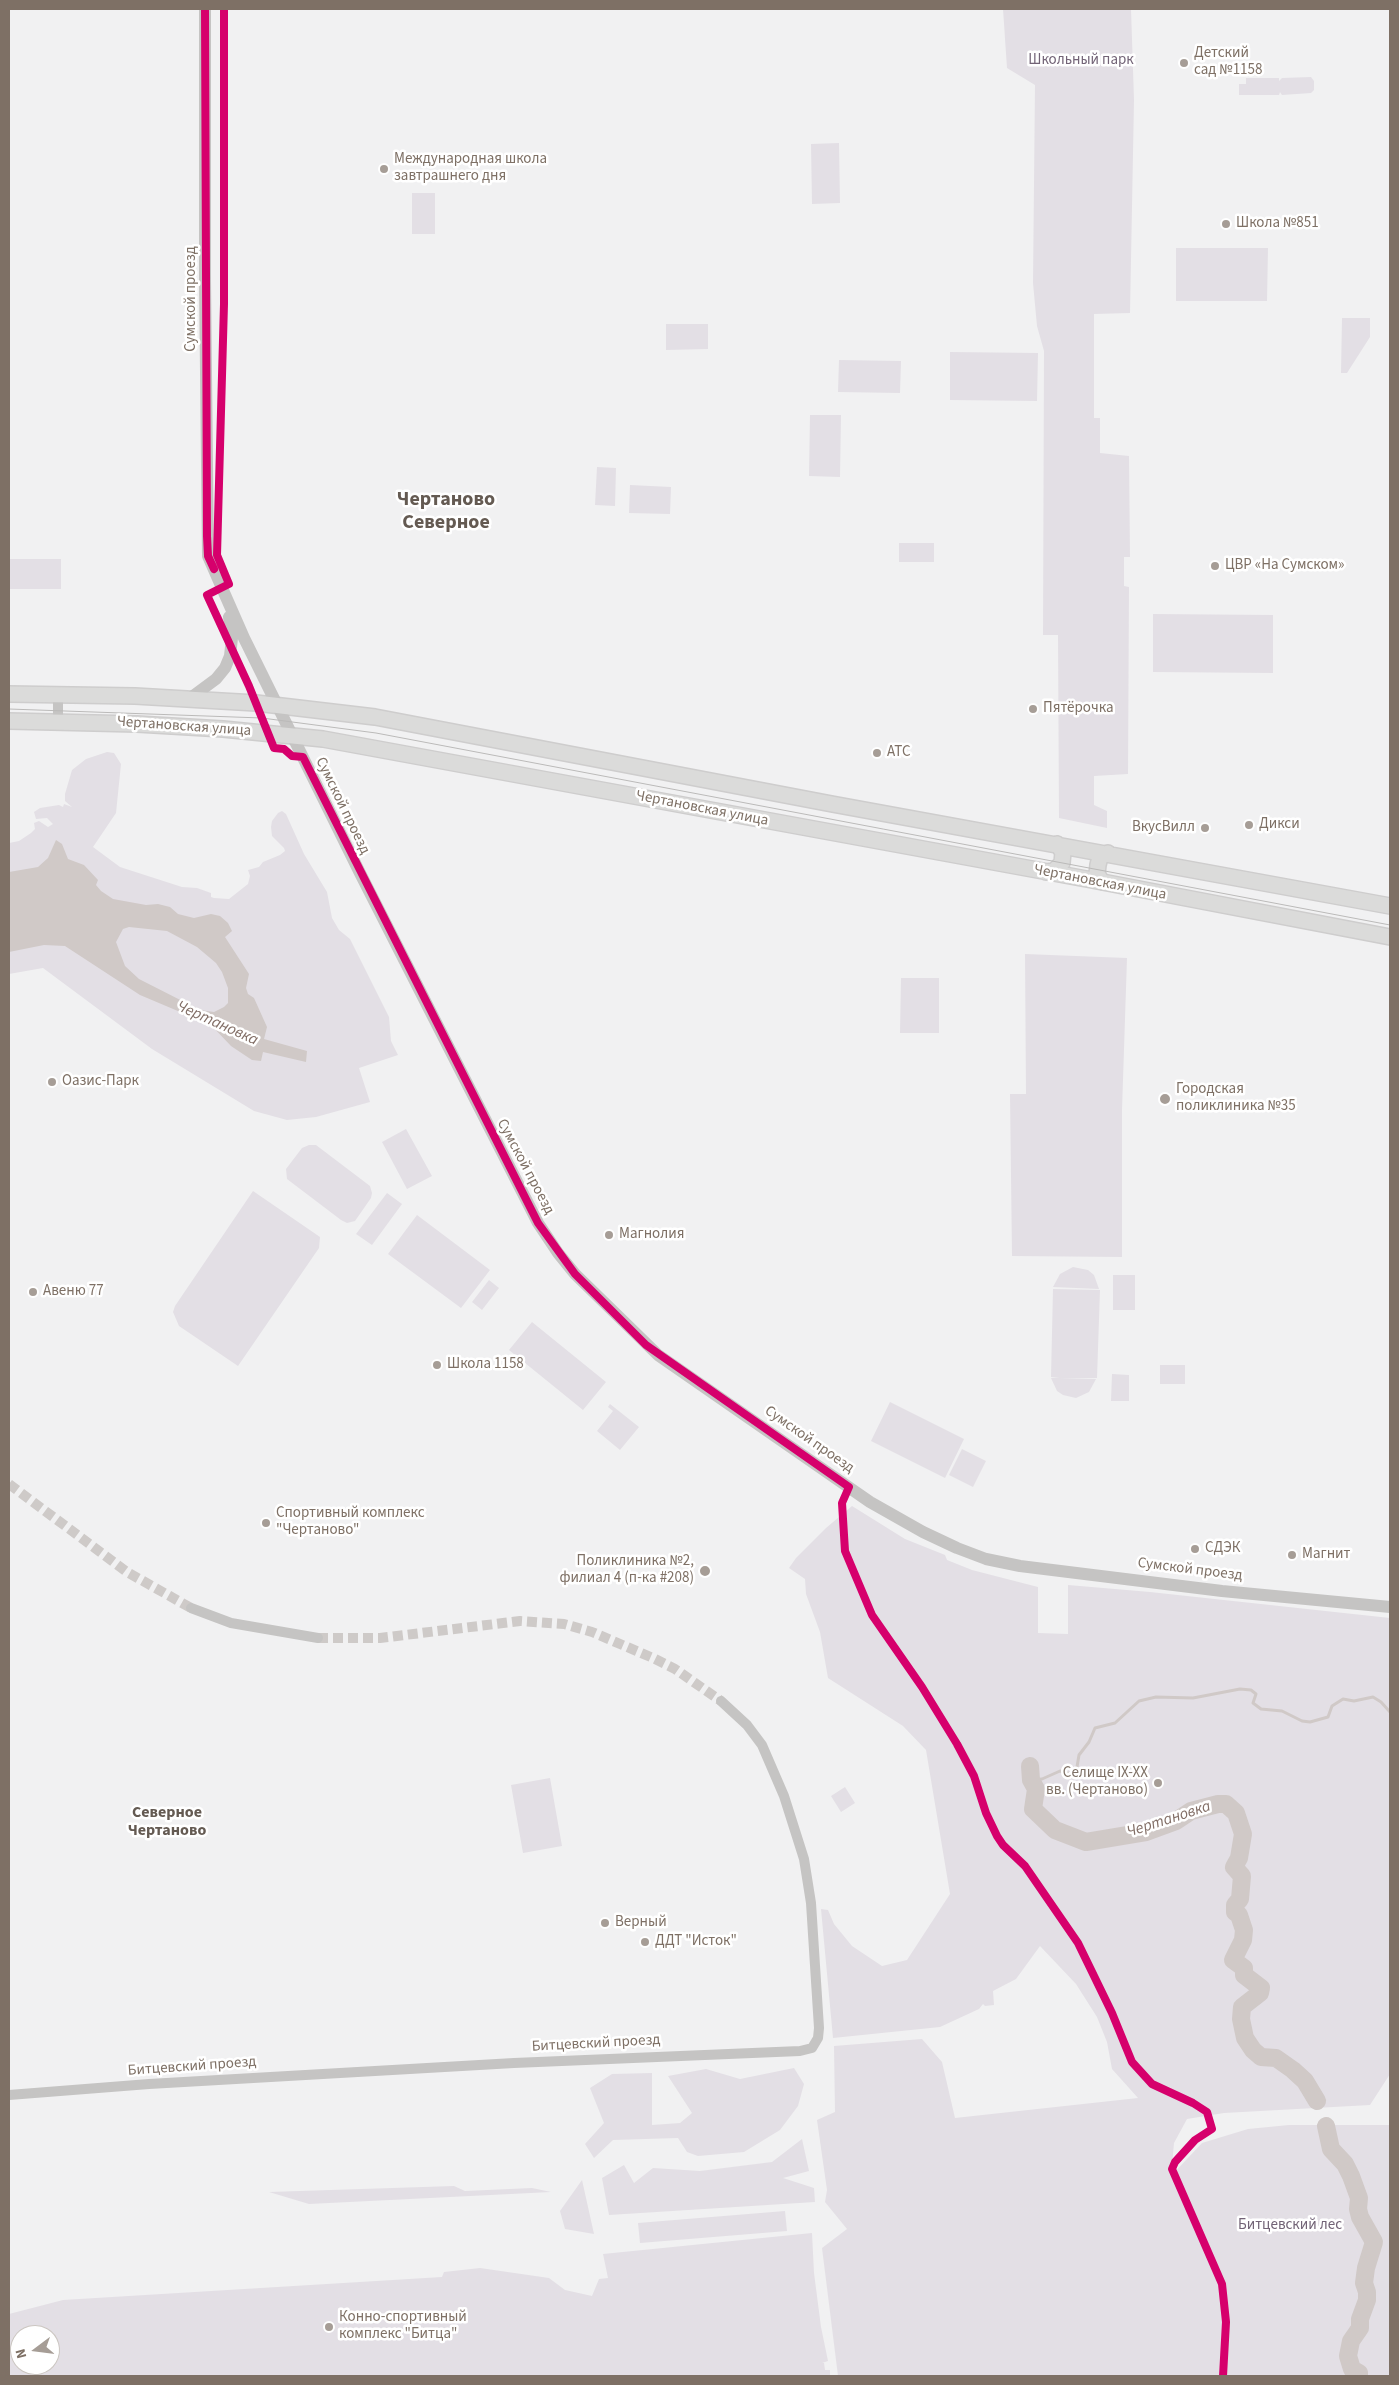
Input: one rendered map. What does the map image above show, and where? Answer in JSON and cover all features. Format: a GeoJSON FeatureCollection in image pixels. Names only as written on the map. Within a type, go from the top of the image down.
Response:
{"type":"FeatureCollection","features":[{"type":"Feature","properties":{"kind":"main road","name":"Чертановская улица"},"geometry":{"type":"LineString","coordinates":[[9,694],[58,694],[277,704],[375,717],[832,804],[1390,906]]}},
{"type":"Feature","properties":{"kind":"main road","name":"Чертановская улица"},"geometry":{"type":"LineString","coordinates":[[9,721],[51,721],[223,729],[292,735],[377,748],[1390,937]]}},
{"type":"Feature","properties":{"kind":"main road"},"geometry":{"type":"LineString","coordinates":[[1046,872],[1054,871],[1062,863],[1063,852],[1057,844]]}},
{"type":"Feature","properties":{"kind":"main road"},"geometry":{"type":"LineString","coordinates":[[1102,882],[1097,874],[1098,865],[1100,857],[1108,853]]}},
{"type":"Feature","properties":{"kind":"street","name":"Сумской проезд"},"geometry":{"type":"LineString","coordinates":[[205,9],[206,536],[208,556],[221,588],[292,735],[464,1080],[538,1223],[574,1274],[658,1355],[870,1502],[923,1532],[986,1559],[1020,1566],[1222,1590],[1390,1607]]}},
{"type":"Feature","properties":{"kind":"street"},"geometry":{"type":"LineString","coordinates":[[189,699],[216,679],[225,668],[230,656],[231,626],[221,588]]}},
{"type":"Feature","properties":{"kind":"street"},"geometry":{"type":"LineString","coordinates":[[9,727],[51,721],[58,694]]}},
{"type":"Feature","properties":{"kind":"street"},"geometry":{"type":"LineString","coordinates":[[191,1608],[239,1625],[318,1638]]}},
{"type":"Feature","properties":{"kind":"street","name":"Битцевский проезд"},"geometry":{"type":"LineString","coordinates":[[9,2095],[188,2082],[514,2063],[800,2051],[812,2048],[816,2043],[819,2028],[811,1903],[804,1859],[784,1796],[762,1745],[747,1725],[721,1701]]}},
{"type":"Feature","properties":{"kind":"green space","name":"Школьный парк"},"geometry":{"type":"Polygon","coordinates":[[[1003,9],[1131,9],[1134,100],[1130,313],[1094,314],[1094,418],[1100,418],[1100,453],[1129,456],[1130,557],[1124,557],[1124,586],[1129,587],[1128,774],[1094,776],[1094,805],[1107,811],[1107,828],[1059,818],[1058,635],[1043,635],[1044,351],[1037,326],[1033,283],[1035,85],[1007,68],[1003,9]]]}},
{"type":"Feature","properties":{"kind":"green space"},"geometry":{"type":"Polygon","coordinates":[[[1311,77],[1314,81],[1314,90],[1311,93],[1282,95],[1280,92],[1279,95],[1239,95],[1239,84],[1246,84],[1246,78],[1279,78],[1279,81],[1282,78],[1311,77]]]}},
{"type":"Feature","properties":{"kind":"green space"},"geometry":{"type":"Polygon","coordinates":[[[839,143],[840,203],[812,204],[811,144],[839,143]]]}},
{"type":"Feature","properties":{"kind":"green space"},"geometry":{"type":"Polygon","coordinates":[[[412,193],[435,193],[435,234],[412,234],[412,193]]]}},
{"type":"Feature","properties":{"kind":"green space"},"geometry":{"type":"Polygon","coordinates":[[[1176,248],[1268,248],[1267,301],[1176,301],[1176,248]]]}},
{"type":"Feature","properties":{"kind":"green space"},"geometry":{"type":"Polygon","coordinates":[[[1342,318],[1370,318],[1370,337],[1347,373],[1341,373],[1342,318]]]}},
{"type":"Feature","properties":{"kind":"green space"},"geometry":{"type":"Polygon","coordinates":[[[666,324],[708,324],[708,349],[666,350],[666,324]]]}},
{"type":"Feature","properties":{"kind":"green space"},"geometry":{"type":"Polygon","coordinates":[[[950,352],[1038,353],[1037,401],[950,400],[950,352]]]}},
{"type":"Feature","properties":{"kind":"green space"},"geometry":{"type":"Polygon","coordinates":[[[839,360],[901,361],[900,393],[838,392],[839,360]]]}},
{"type":"Feature","properties":{"kind":"green space"},"geometry":{"type":"Polygon","coordinates":[[[810,415],[841,415],[840,477],[809,476],[810,415]]]}},
{"type":"Feature","properties":{"kind":"green space"},"geometry":{"type":"Polygon","coordinates":[[[597,467],[616,468],[615,506],[595,505],[597,467]]]}},
{"type":"Feature","properties":{"kind":"green space"},"geometry":{"type":"Polygon","coordinates":[[[630,485],[671,487],[670,514],[629,513],[630,485]]]}},
{"type":"Feature","properties":{"kind":"green space"},"geometry":{"type":"Polygon","coordinates":[[[899,543],[934,543],[934,562],[899,562],[899,543]]]}},
{"type":"Feature","properties":{"kind":"green space"},"geometry":{"type":"Polygon","coordinates":[[[9,559],[61,559],[61,589],[9,589],[9,559]]]}},
{"type":"Feature","properties":{"kind":"green space"},"geometry":{"type":"Polygon","coordinates":[[[1153,614],[1273,615],[1273,673],[1153,672],[1153,614]]]}},
{"type":"Feature","properties":{"kind":"green space"},"geometry":{"type":"Polygon","coordinates":[[[107,752],[114,753],[121,764],[116,813],[93,847],[120,867],[182,887],[197,888],[211,893],[211,897],[214,898],[229,899],[248,884],[250,876],[248,870],[259,867],[263,862],[285,851],[272,836],[271,827],[272,821],[278,813],[282,811],[286,814],[304,854],[327,892],[332,918],[339,930],[350,939],[389,1017],[391,1041],[398,1055],[359,1068],[370,1102],[316,1117],[287,1120],[254,1111],[152,1049],[43,968],[9,974],[9,843],[19,841],[31,833],[35,829],[34,823],[39,821],[48,827],[53,824],[47,818],[36,819],[34,812],[40,808],[59,805],[63,807],[64,804],[72,807],[65,801],[65,794],[72,770],[86,759],[107,752]]]}},
{"type":"Feature","properties":{"kind":"green space"},"geometry":{"type":"Polygon","coordinates":[[[1025,954],[1127,958],[1122,1110],[1122,1257],[1012,1256],[1010,1094],[1026,1094],[1025,954]]]}},
{"type":"Feature","properties":{"kind":"green space"},"geometry":{"type":"Polygon","coordinates":[[[901,978],[939,978],[939,1033],[900,1033],[901,978]]]}},
{"type":"Feature","properties":{"kind":"green space"},"geometry":{"type":"Polygon","coordinates":[[[406,1129],[432,1176],[407,1189],[382,1142],[406,1129]]]}},
{"type":"Feature","properties":{"kind":"green space"},"geometry":{"type":"Polygon","coordinates":[[[316,1145],[370,1186],[371,1198],[355,1221],[347,1223],[341,1220],[287,1179],[286,1169],[302,1148],[316,1145]]]}},
{"type":"Feature","properties":{"kind":"green space"},"geometry":{"type":"Polygon","coordinates":[[[253,1191],[320,1237],[319,1248],[238,1366],[179,1326],[173,1312],[175,1306],[253,1191]]]}},
{"type":"Feature","properties":{"kind":"green space"},"geometry":{"type":"Polygon","coordinates":[[[387,1193],[402,1204],[372,1245],[356,1234],[387,1193]]]}},
{"type":"Feature","properties":{"kind":"green space"},"geometry":{"type":"Polygon","coordinates":[[[417,1215],[490,1270],[461,1308],[388,1254],[417,1215]]]}},
{"type":"Feature","properties":{"kind":"green space"},"geometry":{"type":"Polygon","coordinates":[[[1073,1267],[1088,1270],[1094,1275],[1099,1289],[1053,1287],[1060,1274],[1073,1267]]]}},
{"type":"Feature","properties":{"kind":"green space"},"geometry":{"type":"Polygon","coordinates":[[[1113,1275],[1135,1275],[1135,1310],[1113,1310],[1113,1275]]]}},
{"type":"Feature","properties":{"kind":"green space"},"geometry":{"type":"Polygon","coordinates":[[[489,1280],[499,1288],[482,1310],[472,1302],[489,1280]]]}},
{"type":"Feature","properties":{"kind":"green space"},"geometry":{"type":"Polygon","coordinates":[[[1053,1289],[1100,1290],[1097,1378],[1060,1378],[1096,1379],[1089,1392],[1076,1398],[1063,1395],[1057,1391],[1051,1378],[1059,1378],[1051,1377],[1053,1289]]]}},
{"type":"Feature","properties":{"kind":"green space"},"geometry":{"type":"Polygon","coordinates":[[[532,1322],[606,1382],[583,1410],[509,1350],[532,1322]]]}},
{"type":"Feature","properties":{"kind":"green space"},"geometry":{"type":"Polygon","coordinates":[[[1160,1365],[1185,1365],[1185,1384],[1160,1384],[1160,1365]]]}},
{"type":"Feature","properties":{"kind":"green space"},"geometry":{"type":"Polygon","coordinates":[[[1112,1374],[1129,1375],[1129,1401],[1111,1401],[1112,1374]]]}},
{"type":"Feature","properties":{"kind":"green space"},"geometry":{"type":"Polygon","coordinates":[[[890,1402],[964,1439],[945,1478],[871,1441],[890,1402]]]}},
{"type":"Feature","properties":{"kind":"green space"},"geometry":{"type":"Polygon","coordinates":[[[610,1404],[639,1427],[620,1450],[597,1431],[613,1411],[608,1407],[610,1404]]]}},
{"type":"Feature","properties":{"kind":"green space"},"geometry":{"type":"Polygon","coordinates":[[[962,1449],[986,1461],[973,1487],[949,1475],[962,1449]]]}},
{"type":"Feature","properties":{"kind":"green space","name":"Битцевский лес"},"geometry":{"type":"Polygon","coordinates":[[[852,1506],[905,1539],[945,1555],[947,1560],[972,1570],[1038,1587],[1038,1633],[1068,1634],[1068,1585],[1390,1618],[1390,2074],[1370,2105],[1224,2113],[1187,2119],[1174,2143],[1171,2176],[1202,2143],[1248,2129],[1289,2125],[1390,2125],[1390,2376],[838,2376],[822,2248],[847,2229],[825,2202],[827,2190],[817,2120],[835,2112],[834,2046],[922,2039],[942,2062],[955,2118],[1138,2098],[1112,2069],[1107,2042],[1097,2017],[1076,1984],[1040,1946],[1016,1979],[993,1991],[994,2005],[985,2006],[983,2004],[979,2009],[940,2027],[833,2038],[821,1909],[828,1910],[834,1924],[852,1946],[882,1966],[907,1960],[950,1894],[926,1750],[903,1726],[828,1678],[820,1632],[806,1594],[805,1579],[789,1568],[796,1558],[826,1528],[852,1506]]]}},
{"type":"Feature","properties":{"kind":"green space"},"geometry":{"type":"Polygon","coordinates":[[[550,1778],[562,1846],[523,1853],[511,1785],[550,1778]]]}},
{"type":"Feature","properties":{"kind":"green space"},"geometry":{"type":"Polygon","coordinates":[[[845,1787],[855,1803],[841,1812],[831,1796],[845,1787]]]}},
{"type":"Feature","properties":{"kind":"green space"},"geometry":{"type":"Polygon","coordinates":[[[794,2068],[804,2084],[798,2106],[780,2130],[744,2152],[698,2156],[687,2152],[678,2138],[613,2140],[594,2158],[585,2144],[604,2123],[590,2088],[612,2074],[652,2073],[652,2125],[680,2123],[692,2113],[668,2076],[706,2069],[740,2079],[794,2068]]]}},
{"type":"Feature","properties":{"kind":"green space"},"geometry":{"type":"Polygon","coordinates":[[[802,2139],[809,2171],[783,2178],[814,2188],[815,2202],[609,2215],[602,2178],[624,2165],[634,2183],[653,2168],[700,2171],[772,2162],[802,2139]]]}},
{"type":"Feature","properties":{"kind":"green space"},"geometry":{"type":"Polygon","coordinates":[[[582,2180],[594,2234],[565,2229],[560,2211],[582,2180]]]}},
{"type":"Feature","properties":{"kind":"green space"},"geometry":{"type":"Polygon","coordinates":[[[454,2186],[465,2191],[532,2188],[551,2192],[309,2204],[269,2192],[454,2186]]]}},
{"type":"Feature","properties":{"kind":"green space"},"geometry":{"type":"Polygon","coordinates":[[[785,2211],[787,2231],[640,2243],[638,2223],[785,2211]]]}},
{"type":"Feature","properties":{"kind":"green space","name":"Конно-спортивный комплекс \"Битца\""},"geometry":{"type":"Polygon","coordinates":[[[812,2233],[814,2273],[821,2327],[828,2361],[822,2363],[824,2363],[825,2370],[830,2370],[830,2376],[9,2376],[9,2314],[63,2300],[442,2277],[444,2272],[480,2268],[549,2278],[565,2290],[592,2296],[599,2279],[608,2278],[603,2254],[812,2233]]]}},
{"type":"Feature","properties":{"kind":"water"},"geometry":{"type":"Polygon","coordinates":[[[56,840],[62,844],[68,859],[84,865],[98,880],[96,885],[101,891],[113,899],[146,905],[158,904],[170,907],[178,914],[194,918],[211,914],[220,916],[228,923],[232,931],[225,937],[249,974],[246,988],[248,994],[254,998],[267,1027],[264,1039],[307,1051],[306,1062],[263,1052],[261,1061],[252,1060],[231,1046],[211,1025],[140,995],[65,946],[44,945],[9,952],[9,872],[38,867],[48,858],[56,840]],[[129,927],[123,929],[116,942],[125,966],[139,979],[200,1010],[214,1012],[224,1007],[228,1003],[228,988],[222,972],[216,963],[197,947],[167,931],[129,927]]]}},
{"type":"Feature","properties":{"kind":"water"},"geometry":{"type":"Polygon","coordinates":[[[1276,2058],[1297,2069],[1312,2081],[1320,2096],[1317,2101],[1310,2100],[1296,2076],[1276,2058]]]}},
{"type":"Feature","properties":{"kind":"waterway"},"geometry":{"type":"LineString","coordinates":[[1031,1780],[1042,1779],[1060,1771],[1071,1774],[1077,1767],[1079,1755],[1089,1742],[1095,1728],[1115,1723],[1139,1701],[1156,1697],[1193,1698],[1240,1689],[1251,1690],[1256,1694],[1253,1703],[1261,1709],[1282,1711],[1302,1721],[1310,1722],[1328,1717],[1332,1706],[1343,1699],[1354,1701],[1373,1697],[1381,1702],[1390,1712]]}},
{"type":"Feature","properties":{"kind":"waterway","name":"Чертановка"},"geometry":{"type":"LineString","coordinates":[[1030,1766],[1031,1780],[1036,1789],[1033,1809],[1055,1830],[1086,1842],[1146,1832],[1176,1821],[1191,1811],[1218,1804],[1226,1804],[1236,1813],[1243,1834],[1239,1858],[1234,1867],[1242,1876],[1240,1899],[1235,1905],[1235,1912],[1239,1915],[1244,1930],[1243,1940],[1233,1960],[1244,1968],[1244,1975],[1261,1988],[1260,1993],[1242,2007],[1241,2019],[1245,2038],[1253,2050],[1261,2057],[1276,2058],[1293,2070],[1305,2081],[1317,2101]]}},
{"type":"Feature","properties":{"kind":"waterway","name":"Чертановка"},"geometry":{"type":"LineString","coordinates":[[1326,2126],[1331,2149],[1345,2164],[1351,2176],[1359,2198],[1358,2209],[1360,2217],[1374,2242],[1366,2268],[1364,2283],[1367,2300],[1360,2319],[1360,2328],[1351,2341],[1348,2356],[1352,2369],[1359,2373],[1359,2376]]}},
{"type":"Feature","properties":{"kind":"tunnel"},"geometry":{"type":"LineString","coordinates":[[9,1484],[127,1572],[191,1608]]}},
{"type":"Feature","properties":{"kind":"tunnel"},"geometry":{"type":"LineString","coordinates":[[318,1638],[380,1638],[520,1621],[564,1624],[592,1632],[653,1658],[675,1669],[721,1701]]}},
{"type":"Feature","properties":{"kind":"tram line"},"geometry":{"type":"LineString","coordinates":[[9,709],[262,718],[376,733],[1390,925]]}},
{"type":"Feature","properties":{"kind":"cycle path"},"geometry":{"type":"LineString","coordinates":[[205,9],[207,536],[208,556],[214,569]]}},
{"type":"Feature","properties":{"kind":"cycle path"},"geometry":{"type":"LineString","coordinates":[[224,9],[224,304],[217,555],[229,584],[207,595],[249,686],[274,748],[284,749],[292,756],[303,757],[538,1223],[575,1274],[646,1345],[849,1487],[842,1503],[845,1551],[872,1615],[922,1687],[957,1744],[974,1776],[986,1813],[997,1836],[1003,1845],[1025,1866],[1078,1943],[1112,2013],[1132,2062],[1152,2084],[1193,2103],[1207,2112],[1212,2129],[1195,2140],[1175,2162],[1172,2169],[1222,2284],[1226,2322],[1223,2376]]}},
{"type":"Feature","properties":{"kind":"place","name":"Детский сад №1158"},"geometry":{"type":"Point","coordinates":[1184,63]}},
{"type":"Feature","properties":{"kind":"place","name":"Международная школа завтрашнего дня"},"geometry":{"type":"Point","coordinates":[384,169]}},
{"type":"Feature","properties":{"kind":"place","name":"Школа №851"},"geometry":{"type":"Point","coordinates":[1226,224]}},
{"type":"Feature","properties":{"kind":"place","name":"ЦВР «На Сумском»"},"geometry":{"type":"Point","coordinates":[1215,566]}},
{"type":"Feature","properties":{"kind":"place","name":"Пятёрочка"},"geometry":{"type":"Point","coordinates":[1033,709]}},
{"type":"Feature","properties":{"kind":"place","name":"АТС"},"geometry":{"type":"Point","coordinates":[877,753]}},
{"type":"Feature","properties":{"kind":"place","name":"Дикси"},"geometry":{"type":"Point","coordinates":[1249,825]}},
{"type":"Feature","properties":{"kind":"place","name":"ВкусВилл"},"geometry":{"type":"Point","coordinates":[1205,828]}},
{"type":"Feature","properties":{"kind":"place","name":"Оазис-Парк"},"geometry":{"type":"Point","coordinates":[52,1082]}},
{"type":"Feature","properties":{"kind":"place","name":"Городская поликлиника №35"},"geometry":{"type":"Point","coordinates":[1165,1099]}},
{"type":"Feature","properties":{"kind":"place","name":"Магнолия"},"geometry":{"type":"Point","coordinates":[609,1235]}},
{"type":"Feature","properties":{"kind":"place","name":"Авеню 77"},"geometry":{"type":"Point","coordinates":[33,1292]}},
{"type":"Feature","properties":{"kind":"place","name":"Школа 1158"},"geometry":{"type":"Point","coordinates":[437,1365]}},
{"type":"Feature","properties":{"kind":"place","name":"Спортивный комплекс \"Чертаново\""},"geometry":{"type":"Point","coordinates":[266,1523]}},
{"type":"Feature","properties":{"kind":"place","name":"СДЭК"},"geometry":{"type":"Point","coordinates":[1195,1549]}},
{"type":"Feature","properties":{"kind":"place","name":"Магнит"},"geometry":{"type":"Point","coordinates":[1292,1555]}},
{"type":"Feature","properties":{"kind":"place","name":"Поликлиника №2, филиал 4 (п-ка #208)"},"geometry":{"type":"Point","coordinates":[705,1571]}},
{"type":"Feature","properties":{"kind":"place","name":"Селище IX-XX вв. (Чертаново)"},"geometry":{"type":"Point","coordinates":[1158,1783]}},
{"type":"Feature","properties":{"kind":"place","name":"Верный"},"geometry":{"type":"Point","coordinates":[605,1923]}},
{"type":"Feature","properties":{"kind":"place","name":"ДДТ \"Исток\""},"geometry":{"type":"Point","coordinates":[645,1942]}},
{"type":"Feature","properties":{"kind":"place","name":"Конно-спортивный комплекс \"Битца\""},"geometry":{"type":"Point","coordinates":[329,2327]}},
{"type":"Feature","properties":{"kind":"district","name":"Чертаново Северное"},"geometry":{"type":"Point","coordinates":[446,512]}},
{"type":"Feature","properties":{"kind":"district","name":"Северное Чертаново"},"geometry":{"type":"Point","coordinates":[167,1822]}}]}
